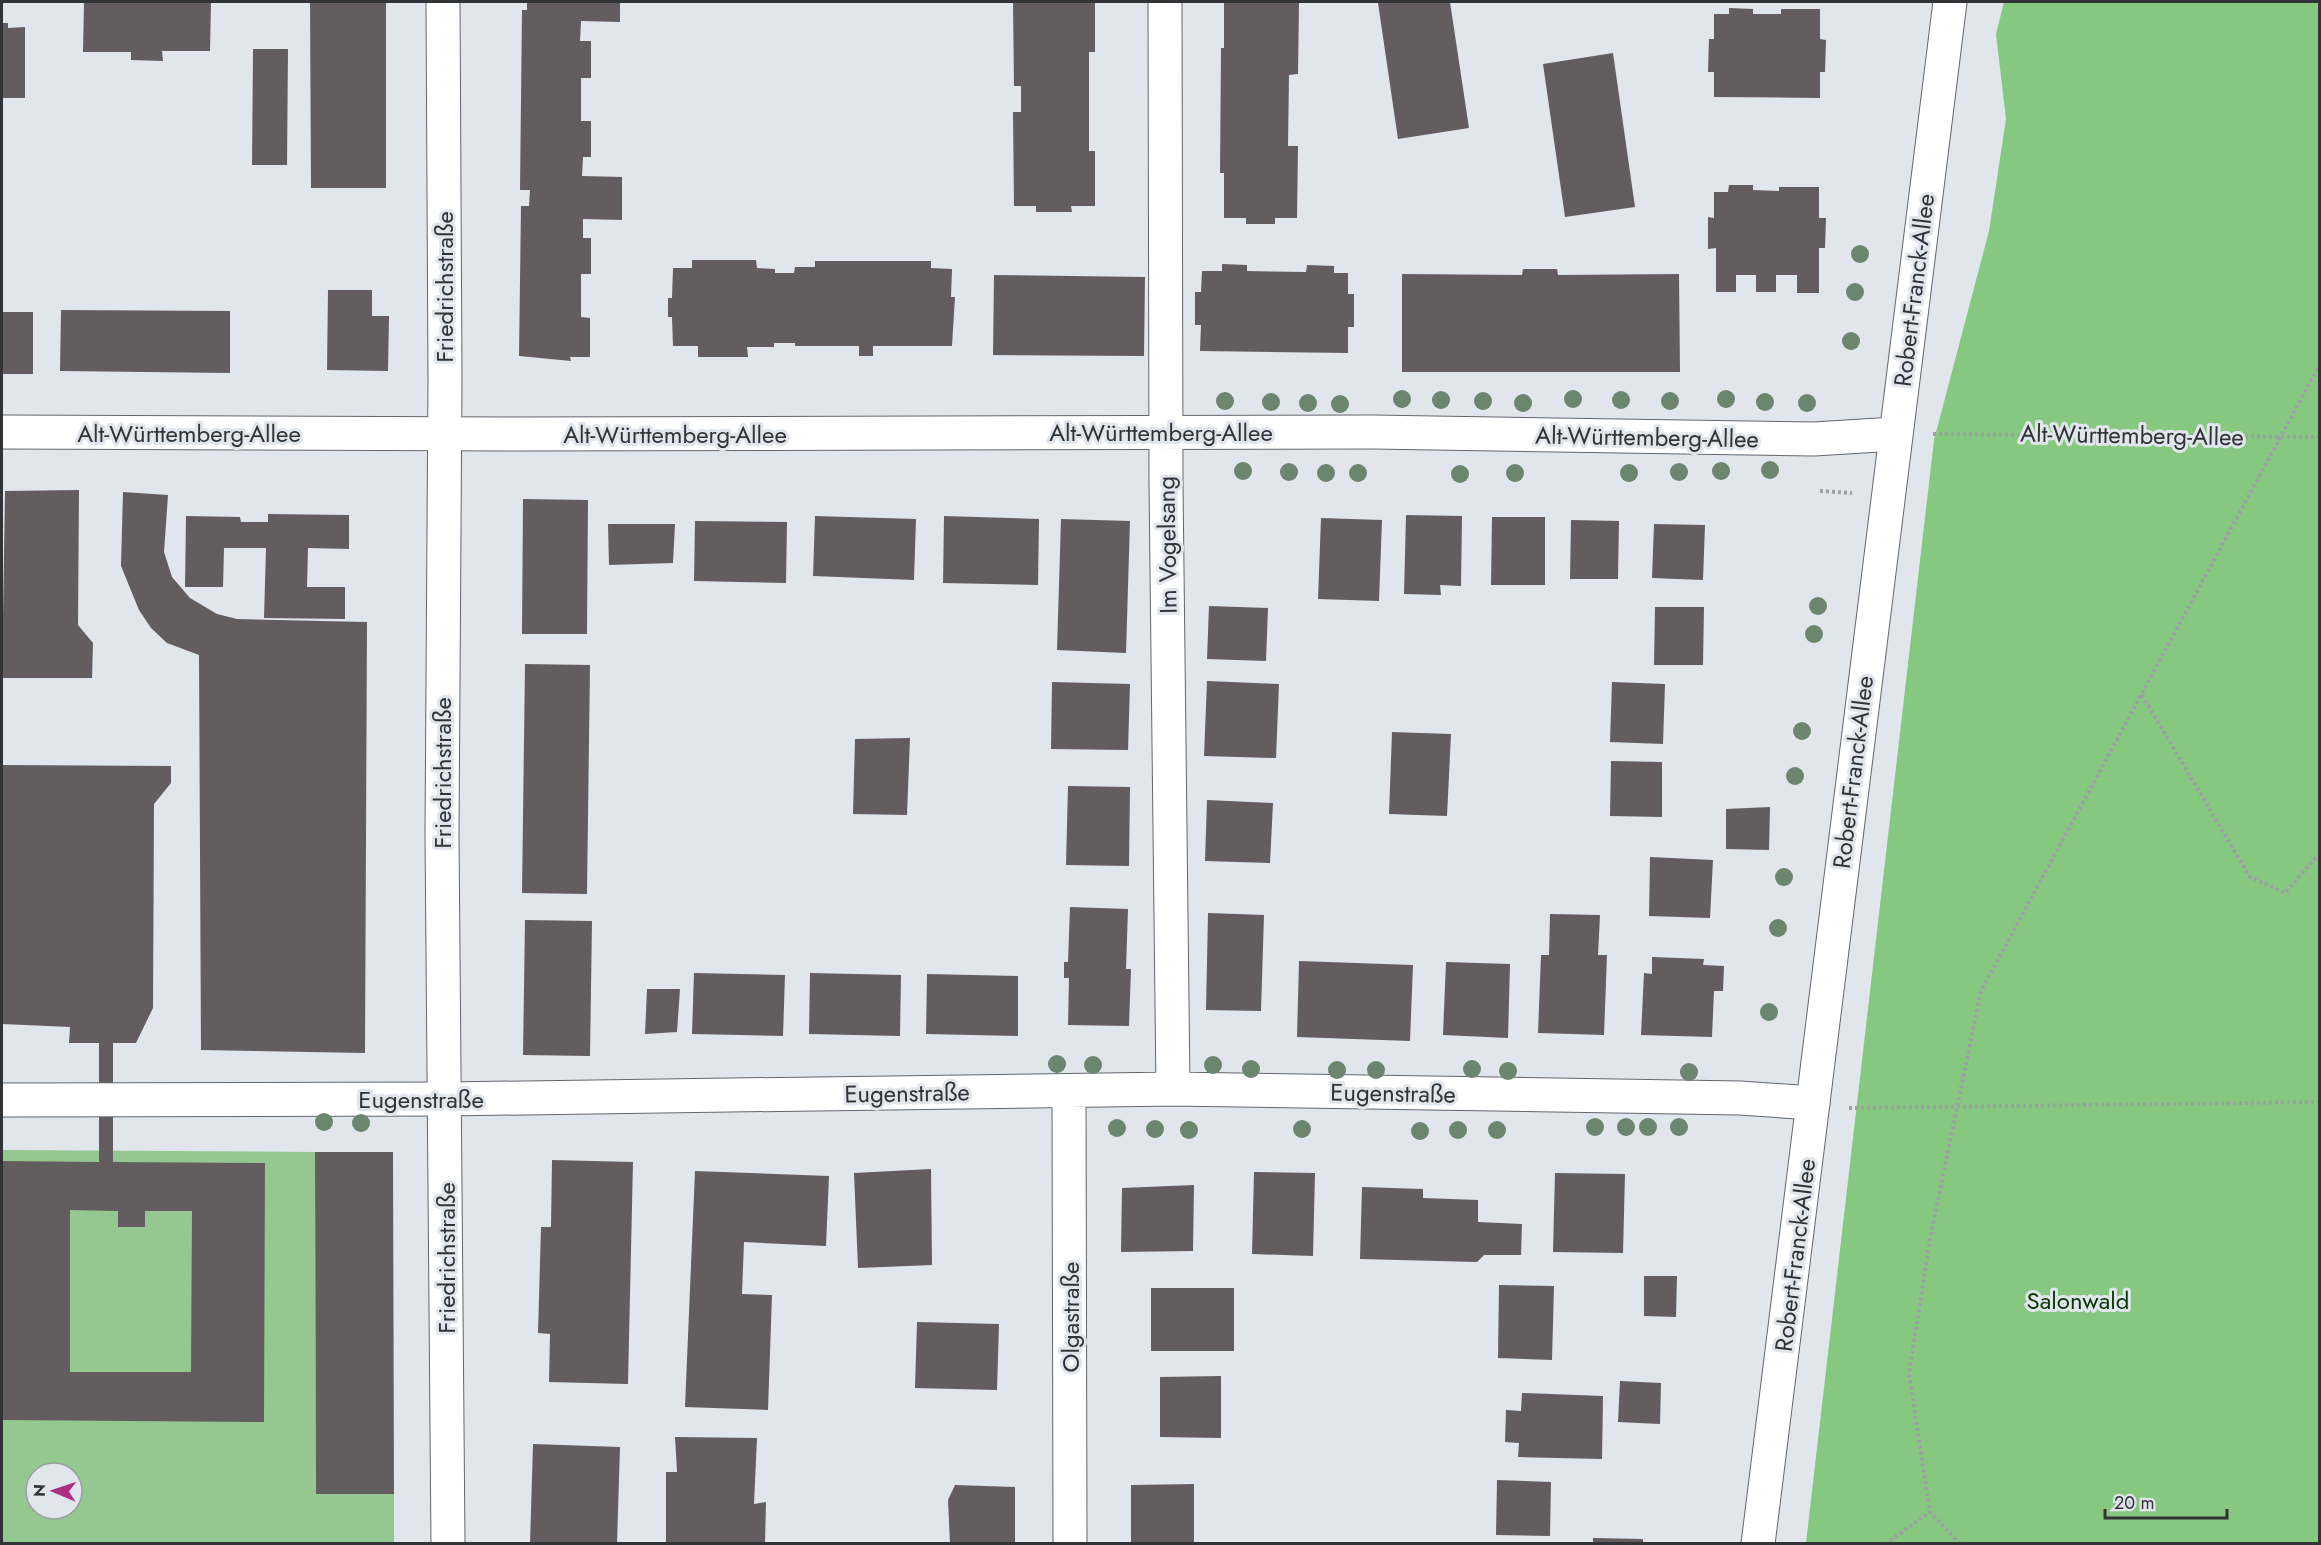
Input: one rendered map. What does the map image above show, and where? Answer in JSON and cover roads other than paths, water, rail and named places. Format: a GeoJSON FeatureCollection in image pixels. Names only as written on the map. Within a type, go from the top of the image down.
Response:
{"type":"FeatureCollection","features":[{"type":"Feature","properties":{"kind":"street","name":"Friedrichstraße"},"geometry":{"type":"LineString","coordinates":[[442,2],[444,434],[442,834],[448,1544]]}},
{"type":"Feature","properties":{"kind":"street","name":"Im Vogelsang"},"geometry":{"type":"LineString","coordinates":[[1166,2],[1166,432],[1173,1089]]}},
{"type":"Feature","properties":{"kind":"street","name":"Robert-Franck-Allee"},"geometry":{"type":"LineString","coordinates":[[1758,1544],[1950,2]]}},
{"type":"Feature","properties":{"kind":"street","name":"Alt-Württemberg-Allee"},"geometry":{"type":"LineString","coordinates":[[2,432],[444,434],[1373,432],[1802,439],[1895,434]]}},
{"type":"Feature","properties":{"kind":"street","name":"Eugenstraße"},"geometry":{"type":"LineString","coordinates":[[2,1100],[445,1099],[1173,1089],[1728,1098],[1813,1103]]}},
{"type":"Feature","properties":{"kind":"street","name":"Olgastraße"},"geometry":{"type":"LineString","coordinates":[[1069,1091],[1070,1544]]}},
{"type":"Feature","properties":{"kind":"park label","name":"Salonwald"},"geometry":{"type":"Point","coordinates":[2078,1300]}}]}
